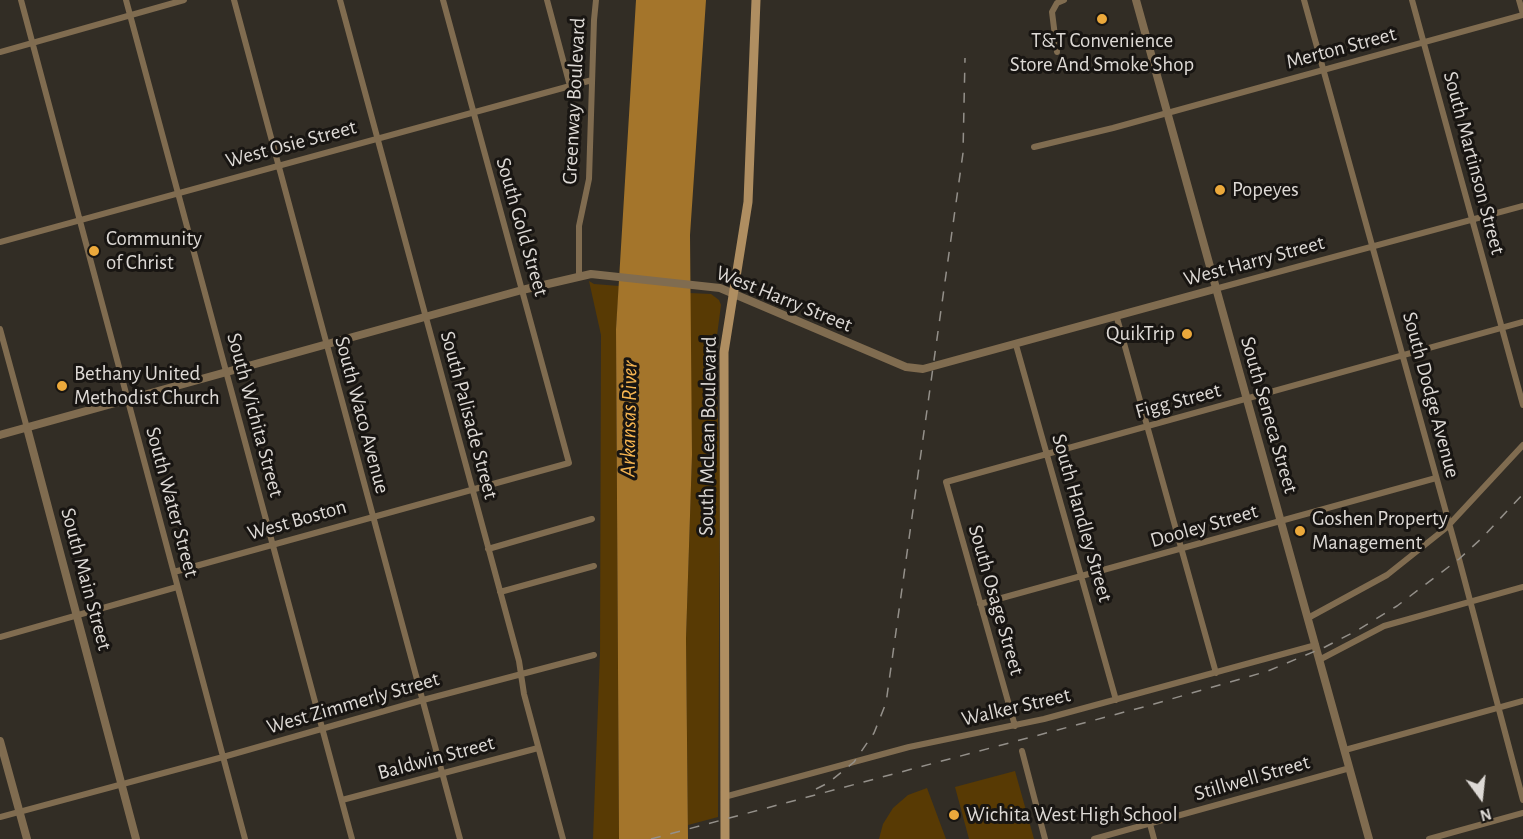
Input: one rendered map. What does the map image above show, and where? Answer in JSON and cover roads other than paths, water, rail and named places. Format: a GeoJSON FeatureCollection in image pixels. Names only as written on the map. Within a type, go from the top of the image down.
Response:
{"type":"FeatureCollection","features":[{"type":"Feature","properties":{"kind":"main road","name":"South McLean Boulevard"},"geometry":{"type":"LineString","coordinates":[[725,839],[723,797],[724,352],[748,202],[756,0]]}},
{"type":"Feature","properties":{"kind":"street","name":"South Water Street"},"geometry":{"type":"LineString","coordinates":[[21,0],[245,839]]}},
{"type":"Feature","properties":{"kind":"street","name":"South Wichita Street"},"geometry":{"type":"LineString","coordinates":[[126,0],[352,839]]}},
{"type":"Feature","properties":{"kind":"street"},"geometry":{"type":"LineString","coordinates":[[0,52],[184,0]]}},
{"type":"Feature","properties":{"kind":"street","name":"South Waco Avenue"},"geometry":{"type":"LineString","coordinates":[[234,0],[460,839]]}},
{"type":"Feature","properties":{"kind":"street","name":"South Palisade Street"},"geometry":{"type":"LineString","coordinates":[[340,0],[500,592],[563,839]]}},
{"type":"Feature","properties":{"kind":"street","name":"South Gold Street"},"geometry":{"type":"LineString","coordinates":[[443,0],[569,463]]}},
{"type":"Feature","properties":{"kind":"street"},"geometry":{"type":"LineString","coordinates":[[547,0],[570,86]]}},
{"type":"Feature","properties":{"kind":"street","name":"Greenway Boulevard"},"geometry":{"type":"LineString","coordinates":[[579,276],[579,226],[589,179],[596,0]]}},
{"type":"Feature","properties":{"kind":"street"},"geometry":{"type":"LineString","coordinates":[[1057,52],[1052,12],[1057,3],[1064,0]]}},
{"type":"Feature","properties":{"kind":"street","name":"South Seneca Street"},"geometry":{"type":"LineString","coordinates":[[1136,0],[1369,839]]}},
{"type":"Feature","properties":{"kind":"street","name":"South Dodge Avenue"},"geometry":{"type":"LineString","coordinates":[[1304,0],[1471,602],[1523,800]]}},
{"type":"Feature","properties":{"kind":"street","name":"South Martinson Street"},"geometry":{"type":"LineString","coordinates":[[1412,0],[1523,405]]}},
{"type":"Feature","properties":{"kind":"street"},"geometry":{"type":"LineString","coordinates":[[1519,0],[1523,14]]}},
{"type":"Feature","properties":{"kind":"street","name":"Merton Street"},"geometry":{"type":"LineString","coordinates":[[1034,147],[1167,113],[1523,14]]}},
{"type":"Feature","properties":{"kind":"street","name":"West Osie Street"},"geometry":{"type":"LineString","coordinates":[[0,242],[592,80]]}},
{"type":"Feature","properties":{"kind":"street","name":"West Harry Street"},"geometry":{"type":"LineString","coordinates":[[0,435],[522,290],[591,274],[720,288],[906,367],[932,368],[1523,206]]}},
{"type":"Feature","properties":{"kind":"street"},"geometry":{"type":"LineString","coordinates":[[1117,318],[1216,673]]}},
{"type":"Feature","properties":{"kind":"street","name":"Figg Street"},"geometry":{"type":"LineString","coordinates":[[946,482],[1523,322]]}},
{"type":"Feature","properties":{"kind":"street","name":"South Main Street"},"geometry":{"type":"LineString","coordinates":[[0,328],[136,839]]}},
{"type":"Feature","properties":{"kind":"street","name":"South Handley Street"},"geometry":{"type":"LineString","coordinates":[[1016,345],[1116,700]]}},
{"type":"Feature","properties":{"kind":"street"},"geometry":{"type":"LineString","coordinates":[[1308,618],[1387,575],[1449,525],[1523,445]]}},
{"type":"Feature","properties":{"kind":"street","name":"West Boston"},"geometry":{"type":"LineString","coordinates":[[174,572],[569,463]]}},
{"type":"Feature","properties":{"kind":"street","name":"Dooley Street"},"geometry":{"type":"LineString","coordinates":[[980,604],[1436,478]]}},
{"type":"Feature","properties":{"kind":"street","name":"South Osage Street"},"geometry":{"type":"LineString","coordinates":[[946,482],[1015,726]]}},
{"type":"Feature","properties":{"kind":"street"},"geometry":{"type":"LineString","coordinates":[[488,549],[592,519]]}},
{"type":"Feature","properties":{"kind":"street"},"geometry":{"type":"LineString","coordinates":[[500,592],[594,566]]}},
{"type":"Feature","properties":{"kind":"street"},"geometry":{"type":"LineString","coordinates":[[0,636],[177,587]]}},
{"type":"Feature","properties":{"kind":"street"},"geometry":{"type":"LineString","coordinates":[[1320,660],[1384,626],[1523,587]]}},
{"type":"Feature","properties":{"kind":"street","name":"Walker Street"},"geometry":{"type":"LineString","coordinates":[[723,797],[909,747],[1015,726],[1316,645]]}},
{"type":"Feature","properties":{"kind":"street","name":"West Zimmerly Street"},"geometry":{"type":"LineString","coordinates":[[0,817],[423,700],[594,656]]}},
{"type":"Feature","properties":{"kind":"street"},"geometry":{"type":"LineString","coordinates":[[1345,750],[1523,701]]}},
{"type":"Feature","properties":{"kind":"street"},"geometry":{"type":"LineString","coordinates":[[0,741],[27,839]]}},
{"type":"Feature","properties":{"kind":"street","name":"Baldwin Street"},"geometry":{"type":"LineString","coordinates":[[342,800],[538,748]]}},
{"type":"Feature","properties":{"kind":"street"},"geometry":{"type":"LineString","coordinates":[[1022,751],[1045,839]]}},
{"type":"Feature","properties":{"kind":"street","name":"Stillwell Street"},"geometry":{"type":"LineString","coordinates":[[1094,839],[1350,768]]}},
{"type":"Feature","properties":{"kind":"street"},"geometry":{"type":"LineString","coordinates":[[1429,839],[1454,836],[1523,813]]}},
{"type":"Feature","properties":{"kind":"street"},"geometry":{"type":"LineString","coordinates":[[1150,824],[1154,839]]}},
{"type":"Feature","properties":{"kind":"water","name":"Arkansas River"},"geometry":{"type":"Polygon","coordinates":[[[636,0],[706,0],[690,235],[692,455],[686,638],[688,839],[619,839],[616,329],[636,0]]]}},
{"type":"Feature","properties":{"kind":"railway"},"geometry":{"type":"LineString","coordinates":[[816,789],[828,783],[854,762],[874,733],[886,703],[963,153],[965,58]]}},
{"type":"Feature","properties":{"kind":"railway"},"geometry":{"type":"LineString","coordinates":[[651,839],[1147,706],[1268,671],[1325,647],[1397,606],[1459,559],[1523,494]]}},
{"type":"Feature","properties":{"kind":"place","name":"T&T Convenience Store And Smoke Shop"},"geometry":{"type":"Point","coordinates":[1102,19]}},
{"type":"Feature","properties":{"kind":"place","name":"Popeyes"},"geometry":{"type":"Point","coordinates":[1220,190]}},
{"type":"Feature","properties":{"kind":"place","name":"Community of Christ"},"geometry":{"type":"Point","coordinates":[94,251]}},
{"type":"Feature","properties":{"kind":"place","name":"QuikTrip"},"geometry":{"type":"Point","coordinates":[1187,334]}},
{"type":"Feature","properties":{"kind":"place","name":"Bethany United Methodist Church"},"geometry":{"type":"Point","coordinates":[62,386]}},
{"type":"Feature","properties":{"kind":"place","name":"Goshen Property Management"},"geometry":{"type":"Point","coordinates":[1300,531]}},
{"type":"Feature","properties":{"kind":"place","name":"Wichita West High School"},"geometry":{"type":"Point","coordinates":[954,815]}}]}
